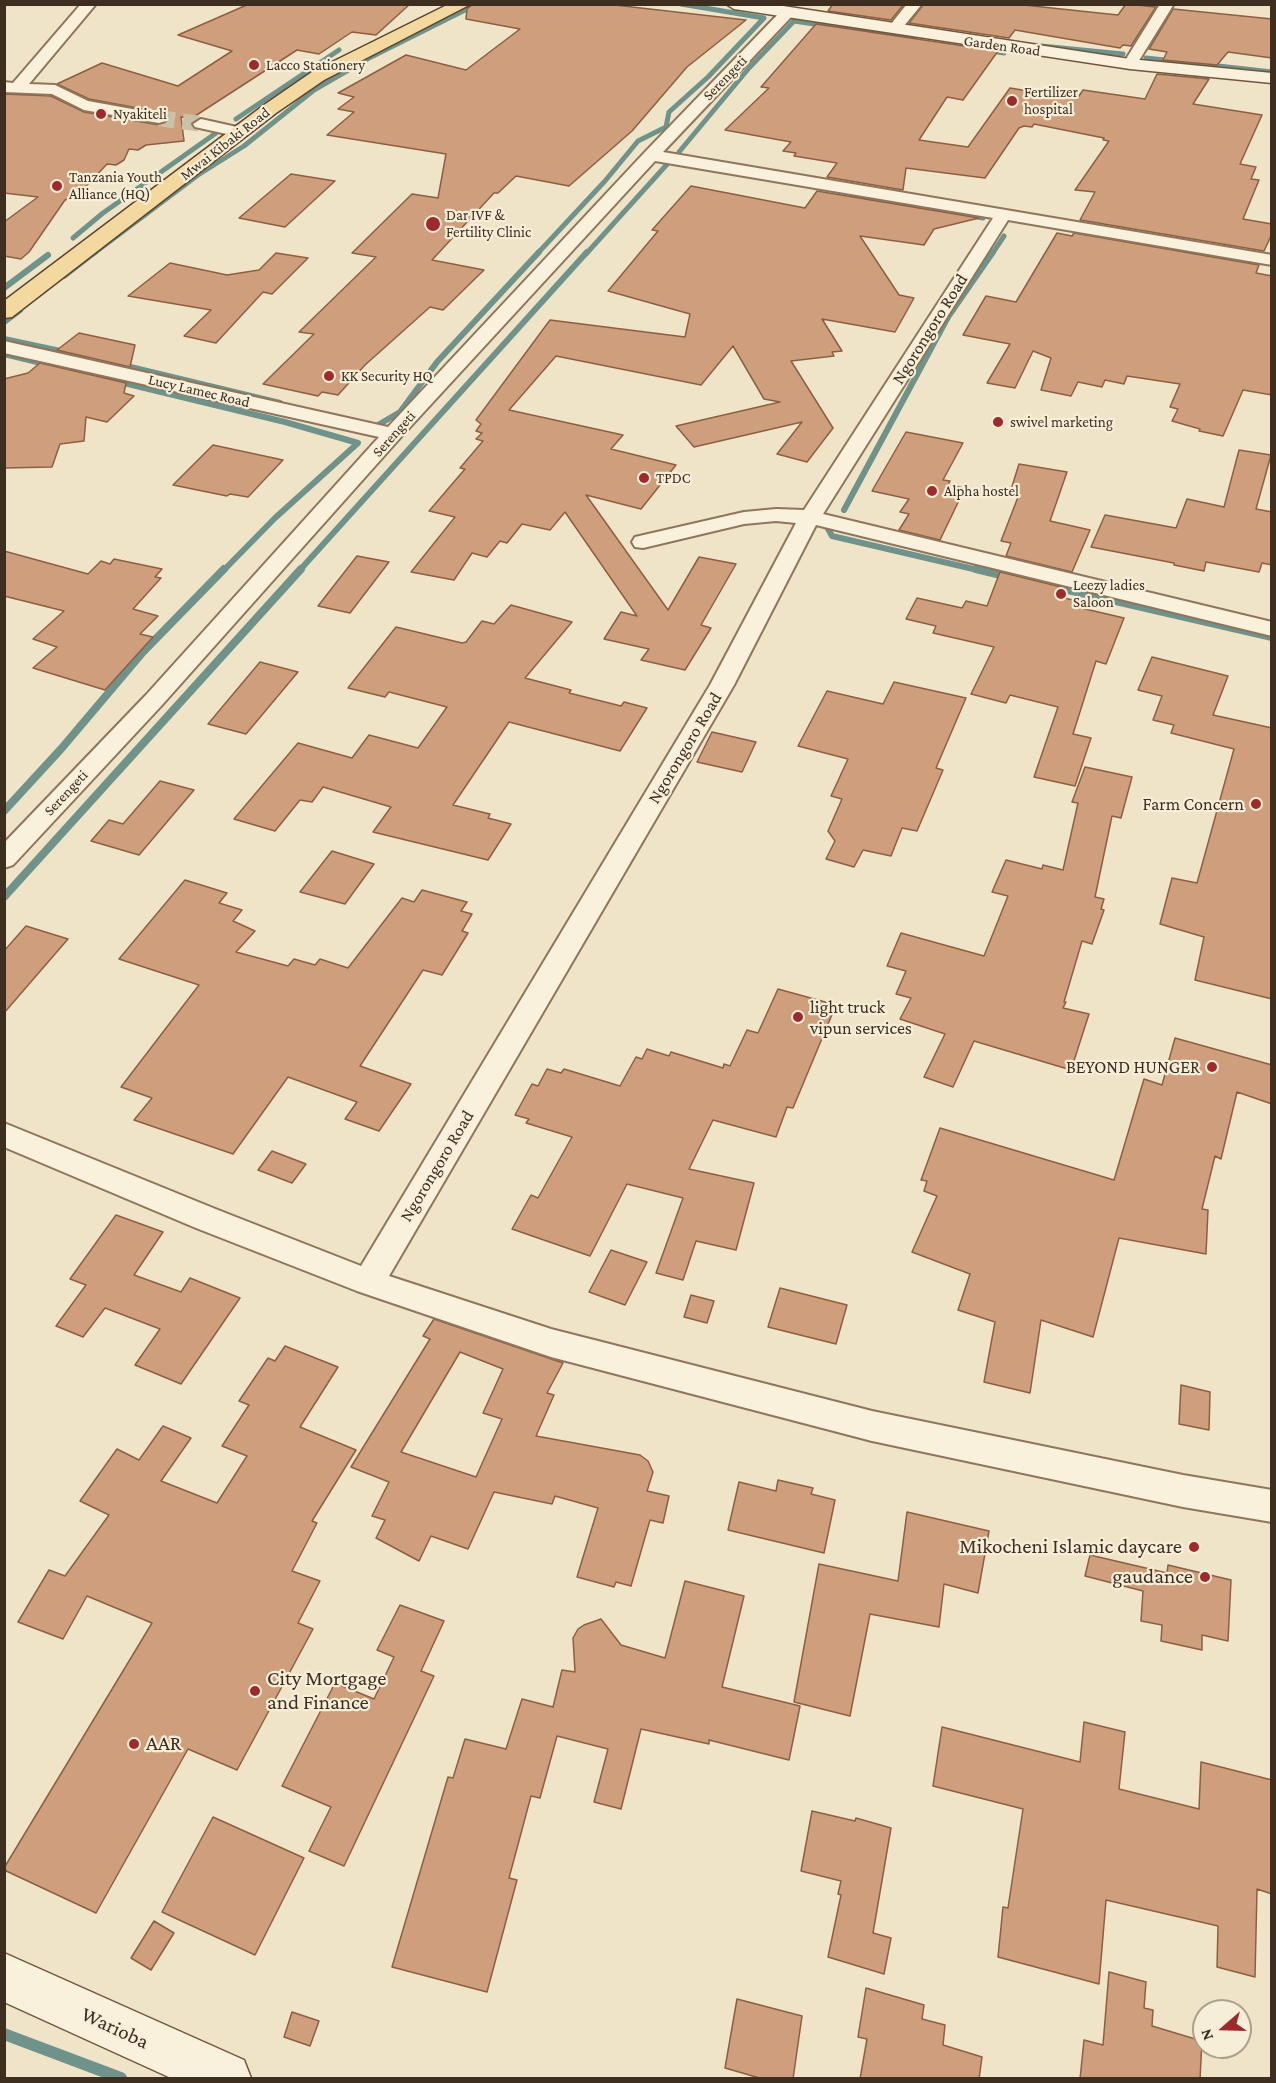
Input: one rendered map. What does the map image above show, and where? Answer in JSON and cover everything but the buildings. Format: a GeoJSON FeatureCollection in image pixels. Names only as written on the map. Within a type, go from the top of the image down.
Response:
{"type":"FeatureCollection","features":[{"type":"Feature","properties":{"kind":"main road","name":"Mwai Kibaki Road"},"geometry":{"type":"LineString","coordinates":[[7,308],[318,76],[463,4]]}},
{"type":"Feature","properties":{"kind":"street"},"geometry":{"type":"LineString","coordinates":[[11,87],[89,4]]}},
{"type":"Feature","properties":{"kind":"street","name":"Garden Road"},"geometry":{"type":"LineString","coordinates":[[734,4],[1130,64],[1272,78]]}},
{"type":"Feature","properties":{"kind":"street"},"geometry":{"type":"LineString","coordinates":[[894,29],[915,4]]}},
{"type":"Feature","properties":{"kind":"street"},"geometry":{"type":"LineString","coordinates":[[1130,64],[1167,4]]}},
{"type":"Feature","properties":{"kind":"street","name":"Serengeti"},"geometry":{"type":"LineString","coordinates":[[4,859],[281,562],[393,434],[651,155],[788,12]]}},
{"type":"Feature","properties":{"kind":"street"},"geometry":{"type":"LineString","coordinates":[[11,87],[55,90],[72,101],[84,105],[159,118]]}},
{"type":"Feature","properties":{"kind":"street"},"geometry":{"type":"LineString","coordinates":[[201,124],[240,132]]}},
{"type":"Feature","properties":{"kind":"street"},"geometry":{"type":"LineString","coordinates":[[651,155],[1272,260]]}},
{"type":"Feature","properties":{"kind":"street","name":"Ngorongoro Road"},"geometry":{"type":"LineString","coordinates":[[368,1282],[722,685],[810,517],[1003,215]]}},
{"type":"Feature","properties":{"kind":"street","name":"Lucy Lamec Road"},"geometry":{"type":"LineString","coordinates":[[4,347],[393,434]]}},
{"type":"Feature","properties":{"kind":"street"},"geometry":{"type":"LineString","coordinates":[[643,542],[744,518],[776,515],[810,517],[1272,629]]}},
{"type":"Feature","properties":{"kind":"street"},"geometry":{"type":"LineString","coordinates":[[4,1134],[207,1219],[368,1282],[551,1343],[861,1424],[1183,1491],[1272,1506]]}},
{"type":"Feature","properties":{"kind":"street","name":"Warioba"},"geometry":{"type":"LineString","coordinates":[[4,1977],[226,2079]]}},
{"type":"Feature","properties":{"kind":"waterway"},"geometry":{"type":"LineString","coordinates":[[93,254],[198,175],[244,146],[314,90],[369,58],[477,4]]}},
{"type":"Feature","properties":{"kind":"waterway"},"geometry":{"type":"LineString","coordinates":[[537,254],[605,181],[638,141],[666,127],[669,112],[708,77],[764,18],[681,4]]}},
{"type":"Feature","properties":{"kind":"waterway"},"geometry":{"type":"LineString","coordinates":[[679,152],[749,68],[794,21],[915,39]]}},
{"type":"Feature","properties":{"kind":"waterway"},"geometry":{"type":"LineString","coordinates":[[1041,46],[1123,54]]}},
{"type":"Feature","properties":{"kind":"waterway"},"geometry":{"type":"LineString","coordinates":[[236,119],[339,50]]}},
{"type":"Feature","properties":{"kind":"waterway"},"geometry":{"type":"LineString","coordinates":[[985,50],[1004,53]]}},
{"type":"Feature","properties":{"kind":"waterway"},"geometry":{"type":"LineString","coordinates":[[1146,58],[1272,72]]}},
{"type":"Feature","properties":{"kind":"waterway"},"geometry":{"type":"LineString","coordinates":[[73,238],[103,213],[216,133]]}},
{"type":"Feature","properties":{"kind":"waterway"},"geometry":{"type":"LineString","coordinates":[[586,254],[670,161],[678,163]]}},
{"type":"Feature","properties":{"kind":"waterway"},"geometry":{"type":"LineString","coordinates":[[851,194],[983,218]]}},
{"type":"Feature","properties":{"kind":"waterway"},"geometry":{"type":"LineString","coordinates":[[992,254],[1004,236]]}},
{"type":"Feature","properties":{"kind":"waterway"},"geometry":{"type":"LineString","coordinates":[[64,276],[95,252]]}},
{"type":"Feature","properties":{"kind":"waterway"},"geometry":{"type":"LineString","coordinates":[[368,427],[373,428],[400,412],[437,362],[539,252]]}},
{"type":"Feature","properties":{"kind":"waterway"},"geometry":{"type":"LineString","coordinates":[[299,571],[587,252]]}},
{"type":"Feature","properties":{"kind":"waterway"},"geometry":{"type":"LineString","coordinates":[[844,510],[948,317],[993,252]]}},
{"type":"Feature","properties":{"kind":"waterway"},"geometry":{"type":"LineString","coordinates":[[4,288],[48,255]]}},
{"type":"Feature","properties":{"kind":"waterway"},"geometry":{"type":"LineString","coordinates":[[4,322],[20,310]]}},
{"type":"Feature","properties":{"kind":"waterway"},"geometry":{"type":"LineString","coordinates":[[4,339],[84,356]]}},
{"type":"Feature","properties":{"kind":"waterway"},"geometry":{"type":"LineString","coordinates":[[4,354],[285,422],[358,443],[275,518],[223,571]]}},
{"type":"Feature","properties":{"kind":"waterway"},"geometry":{"type":"LineString","coordinates":[[118,364],[280,403]]}},
{"type":"Feature","properties":{"kind":"waterway"},"geometry":{"type":"LineString","coordinates":[[826,525],[832,536],[982,571]]}},
{"type":"Feature","properties":{"kind":"waterway"},"geometry":{"type":"LineString","coordinates":[[4,811],[61,749],[143,652],[224,569]]}},
{"type":"Feature","properties":{"kind":"waterway"},"geometry":{"type":"LineString","coordinates":[[4,897],[301,569]]}},
{"type":"Feature","properties":{"kind":"waterway"},"geometry":{"type":"LineString","coordinates":[[976,569],[1009,577]]}},
{"type":"Feature","properties":{"kind":"waterway"},"geometry":{"type":"LineString","coordinates":[[1055,587],[1272,637]]}},
{"type":"Feature","properties":{"kind":"waterway"},"geometry":{"type":"LineString","coordinates":[[4,2034],[121,2078]]}},
{"type":"Feature","properties":{"kind":"tunnel"},"geometry":{"type":"LineString","coordinates":[[159,118],[201,124]]}},
{"type":"Feature","properties":{"kind":"place","name":"Lacco Stationery"},"geometry":{"type":"Point","coordinates":[254,65]}},
{"type":"Feature","properties":{"kind":"place","name":"Fertilizer hospital"},"geometry":{"type":"Point","coordinates":[1012,101]}},
{"type":"Feature","properties":{"kind":"place","name":"Nyakiteli"},"geometry":{"type":"Point","coordinates":[101,114]}},
{"type":"Feature","properties":{"kind":"place","name":"Tanzania Youth Alliance (HQ)"},"geometry":{"type":"Point","coordinates":[57,186]}},
{"type":"Feature","properties":{"kind":"place","name":"Dar IVF & Fertility Clinic"},"geometry":{"type":"Point","coordinates":[433,224]}},
{"type":"Feature","properties":{"kind":"place","name":"KK Security HQ"},"geometry":{"type":"Point","coordinates":[329,376]}},
{"type":"Feature","properties":{"kind":"place","name":"swivel marketing"},"geometry":{"type":"Point","coordinates":[998,422]}},
{"type":"Feature","properties":{"kind":"place","name":"TPDC"},"geometry":{"type":"Point","coordinates":[644,478]}},
{"type":"Feature","properties":{"kind":"place","name":"Alpha hostel"},"geometry":{"type":"Point","coordinates":[932,491]}},
{"type":"Feature","properties":{"kind":"place","name":"Leezy ladies Saloon"},"geometry":{"type":"Point","coordinates":[1061,594]}},
{"type":"Feature","properties":{"kind":"place","name":"Farm Concern"},"geometry":{"type":"Point","coordinates":[1256,804]}},
{"type":"Feature","properties":{"kind":"place","name":"light truck vipun services"},"geometry":{"type":"Point","coordinates":[798,1017]}},
{"type":"Feature","properties":{"kind":"place","name":"BEYOND HUNGER"},"geometry":{"type":"Point","coordinates":[1212,1067]}},
{"type":"Feature","properties":{"kind":"place","name":"Mikocheni Islamic daycare"},"geometry":{"type":"Point","coordinates":[1194,1547]}},
{"type":"Feature","properties":{"kind":"place","name":"gaudance"},"geometry":{"type":"Point","coordinates":[1205,1577]}},
{"type":"Feature","properties":{"kind":"place","name":"City Mortgage and Finance"},"geometry":{"type":"Point","coordinates":[255,1691]}},
{"type":"Feature","properties":{"kind":"place","name":"AAR"},"geometry":{"type":"Point","coordinates":[134,1744]}}]}
